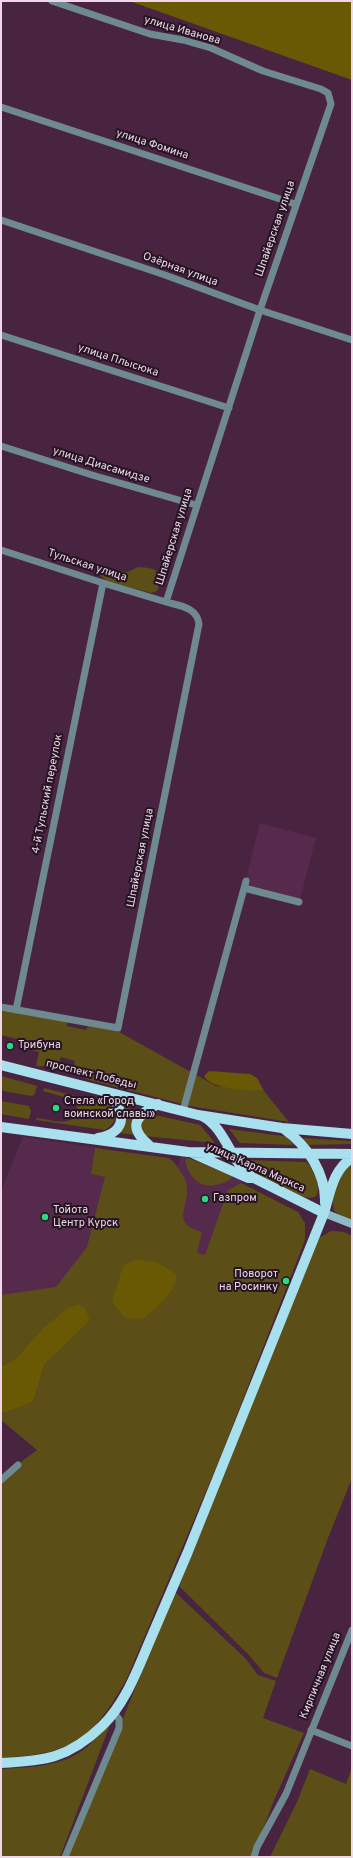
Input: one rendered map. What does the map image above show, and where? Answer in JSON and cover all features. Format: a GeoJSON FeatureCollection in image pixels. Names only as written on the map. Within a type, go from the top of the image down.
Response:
{"type":"FeatureCollection","features":[{"type":"Feature","properties":{"kind":"main road","name":"проспект Победы"},"geometry":{"type":"LineString","coordinates":[[1,1064],[198,1114],[282,1128],[352,1134]]}},
{"type":"Feature","properties":{"kind":"main road"},"geometry":{"type":"LineString","coordinates":[[92,1140],[114,1133],[121,1122],[120,1108],[101,1090]]}},
{"type":"Feature","properties":{"kind":"main road"},"geometry":{"type":"LineString","coordinates":[[150,1146],[138,1134],[136,1125],[140,1116],[158,1104]]}},
{"type":"Feature","properties":{"kind":"main road"},"geometry":{"type":"LineString","coordinates":[[198,1114],[211,1122],[240,1165],[254,1178]]}},
{"type":"Feature","properties":{"kind":"main road"},"geometry":{"type":"LineString","coordinates":[[1,1127],[188,1152]]}},
{"type":"Feature","properties":{"kind":"main road"},"geometry":{"type":"LineString","coordinates":[[282,1128],[292,1135],[316,1164],[324,1184],[324,1213]]}},
{"type":"Feature","properties":{"kind":"main road","name":"улица Карла Маркса"},"geometry":{"type":"LineString","coordinates":[[188,1152],[352,1154]]}},
{"type":"Feature","properties":{"kind":"main road","name":"улица Карла Маркса"},"geometry":{"type":"LineString","coordinates":[[188,1152],[227,1169],[254,1178],[324,1213],[352,1224]]}},
{"type":"Feature","properties":{"kind":"main road"},"geometry":{"type":"LineString","coordinates":[[1,1763],[43,1759],[66,1753],[78,1747],[103,1726],[114,1713],[138,1671],[176,1580],[324,1213],[334,1179],[340,1168],[352,1158]]}},
{"type":"Feature","properties":{"kind":"street","name":"улица Иванова"},"geometry":{"type":"LineString","coordinates":[[52,1],[150,34],[183,40],[211,48],[263,71],[328,93]]}},
{"type":"Feature","properties":{"kind":"street","name":"Шпайерская улица"},"geometry":{"type":"LineString","coordinates":[[16,1010],[118,1028],[199,624],[195,613],[190,609],[166,602],[196,505],[295,204],[331,104],[328,93]]}},
{"type":"Feature","properties":{"kind":"street","name":"улица Фомина"},"geometry":{"type":"LineString","coordinates":[[1,107],[295,204]]}},
{"type":"Feature","properties":{"kind":"street","name":"Озёрная улица"},"geometry":{"type":"LineString","coordinates":[[1,220],[164,275],[260,310],[352,340]]}},
{"type":"Feature","properties":{"kind":"street","name":"улица Плысюка"},"geometry":{"type":"LineString","coordinates":[[1,335],[229,408]]}},
{"type":"Feature","properties":{"kind":"street","name":"улица Диасамидзе"},"geometry":{"type":"LineString","coordinates":[[1,446],[92,476],[196,505]]}},
{"type":"Feature","properties":{"kind":"street","name":"Тульская улица"},"geometry":{"type":"LineString","coordinates":[[1,550],[166,602]]}},
{"type":"Feature","properties":{"kind":"street","name":"4-й Тульский переулок"},"geometry":{"type":"LineString","coordinates":[[16,1010],[103,583]]}},
{"type":"Feature","properties":{"kind":"street"},"geometry":{"type":"LineString","coordinates":[[183,1111],[245,885],[299,902]]}},
{"type":"Feature","properties":{"kind":"street"},"geometry":{"type":"LineString","coordinates":[[1,1007],[16,1010]]}},
{"type":"Feature","properties":{"kind":"street"},"geometry":{"type":"LineString","coordinates":[[1,1480],[18,1465]]}},
{"type":"Feature","properties":{"kind":"street","name":"Кирпичная улица"},"geometry":{"type":"LineString","coordinates":[[254,1857],[257,1847],[286,1794],[352,1630]]}},
{"type":"Feature","properties":{"kind":"street"},"geometry":{"type":"LineString","coordinates":[[64,1857],[119,1728],[119,1719],[114,1713]]}},
{"type":"Feature","properties":{"kind":"street"},"geometry":{"type":"LineString","coordinates":[[311,1730],[352,1746]]}},
{"type":"Feature","properties":{"kind":"shaded area"},"geometry":{"type":"Polygon","coordinates":[[[129,1],[352,1],[352,80],[135,3],[129,1]]]}},
{"type":"Feature","properties":{"kind":"shaded area"},"geometry":{"type":"Polygon","coordinates":[[[138,567],[154,569],[162,576],[157,591],[151,593],[106,581],[100,573],[102,570],[128,572],[138,567]]]}},
{"type":"Feature","properties":{"kind":"shaded area"},"geometry":{"type":"Polygon","coordinates":[[[260,823],[316,838],[299,902],[244,888],[260,823]]]}},
{"type":"Feature","properties":{"kind":"shaded area"},"geometry":{"type":"Polygon","coordinates":[[[1,1008],[67,1021],[67,1026],[86,1030],[88,1026],[119,1032],[216,1086],[264,1091],[289,1122],[190,1106],[89,1080],[75,1073],[73,1068],[75,1061],[61,1057],[59,1062],[54,1067],[36,1066],[39,1052],[25,1048],[24,1041],[1,1035],[1,1008]]]}},
{"type":"Feature","properties":{"kind":"shaded area"},"geometry":{"type":"Polygon","coordinates":[[[209,1071],[250,1074],[257,1078],[264,1091],[240,1090],[222,1087],[208,1081],[204,1076],[209,1071]]]}},
{"type":"Feature","properties":{"kind":"shaded area"},"geometry":{"type":"Polygon","coordinates":[[[1,1076],[37,1086],[36,1093],[32,1096],[3,1091],[1,1086],[1,1076]]]}},
{"type":"Feature","properties":{"kind":"shaded area"},"geometry":{"type":"Polygon","coordinates":[[[44,1088],[110,1105],[115,1112],[114,1122],[105,1130],[36,1120],[37,1118],[53,1121],[71,1120],[75,1117],[77,1112],[77,1107],[74,1100],[43,1091],[44,1088]]]}},
{"type":"Feature","properties":{"kind":"shaded area"},"geometry":{"type":"Polygon","coordinates":[[[1,1101],[29,1106],[31,1111],[29,1119],[1,1114],[1,1101]]]}},
{"type":"Feature","properties":{"kind":"shaded area"},"geometry":{"type":"Polygon","coordinates":[[[125,1107],[139,1111],[134,1116],[132,1122],[132,1128],[135,1135],[119,1133],[126,1120],[125,1107]]]}},
{"type":"Feature","properties":{"kind":"shaded area"},"geometry":{"type":"Polygon","coordinates":[[[151,1114],[200,1125],[215,1143],[144,1136],[141,1131],[141,1122],[151,1114]]]}},
{"type":"Feature","properties":{"kind":"shaded area"},"geometry":{"type":"Polygon","coordinates":[[[229,1129],[283,1136],[287,1137],[294,1145],[240,1143],[229,1129]]]}},
{"type":"Feature","properties":{"kind":"shaded area"},"geometry":{"type":"Polygon","coordinates":[[[23,1137],[99,1148],[95,1171],[108,1173],[90,1247],[58,1290],[1,1298],[1,1191],[23,1137]]]}},
{"type":"Feature","properties":{"kind":"shaded area"},"geometry":{"type":"Polygon","coordinates":[[[303,1138],[352,1141],[352,1144],[308,1145],[303,1138]]]}},
{"type":"Feature","properties":{"kind":"shaded area"},"geometry":{"type":"Polygon","coordinates":[[[95,1148],[168,1158],[173,1161],[184,1177],[187,1185],[187,1196],[183,1215],[184,1220],[192,1228],[202,1232],[197,1253],[205,1255],[228,1190],[241,1183],[298,1212],[305,1223],[305,1240],[220,1458],[127,1678],[115,1699],[91,1730],[78,1740],[46,1753],[1,1758],[1,1477],[37,1450],[1,1420],[1,1412],[7,1412],[33,1402],[45,1364],[90,1321],[41,1330],[15,1359],[1,1366],[1,1295],[56,1287],[87,1247],[105,1177],[91,1174],[95,1148]]]}},
{"type":"Feature","properties":{"kind":"shaded area"},"geometry":{"type":"Polygon","coordinates":[[[181,1156],[244,1178],[213,1262],[153,1242],[181,1156]]]}},
{"type":"Feature","properties":{"kind":"shaded area"},"geometry":{"type":"Polygon","coordinates":[[[188,1158],[232,1176],[231,1179],[215,1185],[208,1186],[202,1184],[196,1181],[188,1169],[185,1160],[188,1158]]]}},
{"type":"Feature","properties":{"kind":"shaded area"},"geometry":{"type":"Polygon","coordinates":[[[248,1160],[306,1162],[312,1168],[316,1177],[318,1186],[317,1195],[312,1198],[304,1197],[284,1189],[250,1169],[245,1163],[248,1160]]]}},
{"type":"Feature","properties":{"kind":"shaded area"},"geometry":{"type":"Polygon","coordinates":[[[352,1164],[352,1222],[334,1211],[333,1198],[336,1186],[342,1175],[349,1165],[352,1164]]]}},
{"type":"Feature","properties":{"kind":"shaded area"},"geometry":{"type":"Polygon","coordinates":[[[331,1231],[344,1232],[352,1236],[352,1478],[328,1538],[277,1678],[264,1673],[249,1655],[179,1586],[317,1239],[331,1231]]]}},
{"type":"Feature","properties":{"kind":"shaded area"},"geometry":{"type":"Polygon","coordinates":[[[135,1259],[157,1262],[176,1274],[174,1286],[170,1292],[143,1319],[125,1318],[112,1302],[123,1266],[135,1259]]]}},
{"type":"Feature","properties":{"kind":"shaded area"},"geometry":{"type":"Polygon","coordinates":[[[78,1304],[85,1308],[90,1321],[45,1364],[33,1402],[7,1412],[1,1412],[1,1366],[15,1359],[41,1330],[68,1308],[78,1304]]]}},
{"type":"Feature","properties":{"kind":"shaded area"},"geometry":{"type":"Polygon","coordinates":[[[174,1591],[246,1659],[258,1675],[276,1681],[263,1718],[304,1733],[275,1798],[252,1857],[68,1856],[174,1591]]]}},
{"type":"Feature","properties":{"kind":"shaded area"},"geometry":{"type":"Polygon","coordinates":[[[111,1722],[60,1857],[1,1857],[1,1769],[46,1765],[68,1759],[87,1747],[111,1722]]]}},
{"type":"Feature","properties":{"kind":"shaded area"},"geometry":{"type":"Polygon","coordinates":[[[352,1768],[352,1857],[270,1857],[297,1802],[310,1769],[346,1784],[352,1768]]]}},
{"type":"Feature","properties":{"kind":"place","name":"Трибуна"},"geometry":{"type":"Point","coordinates":[10,1046]}},
{"type":"Feature","properties":{"kind":"place","name":"Стела «Город воинской славы»"},"geometry":{"type":"Point","coordinates":[56,1108]}},
{"type":"Feature","properties":{"kind":"place","name":"Газпром"},"geometry":{"type":"Point","coordinates":[205,1199]}},
{"type":"Feature","properties":{"kind":"place","name":"Тойота Центр Курск"},"geometry":{"type":"Point","coordinates":[45,1217]}},
{"type":"Feature","properties":{"kind":"place","name":"Поворот на Росинку"},"geometry":{"type":"Point","coordinates":[286,1281]}}]}
